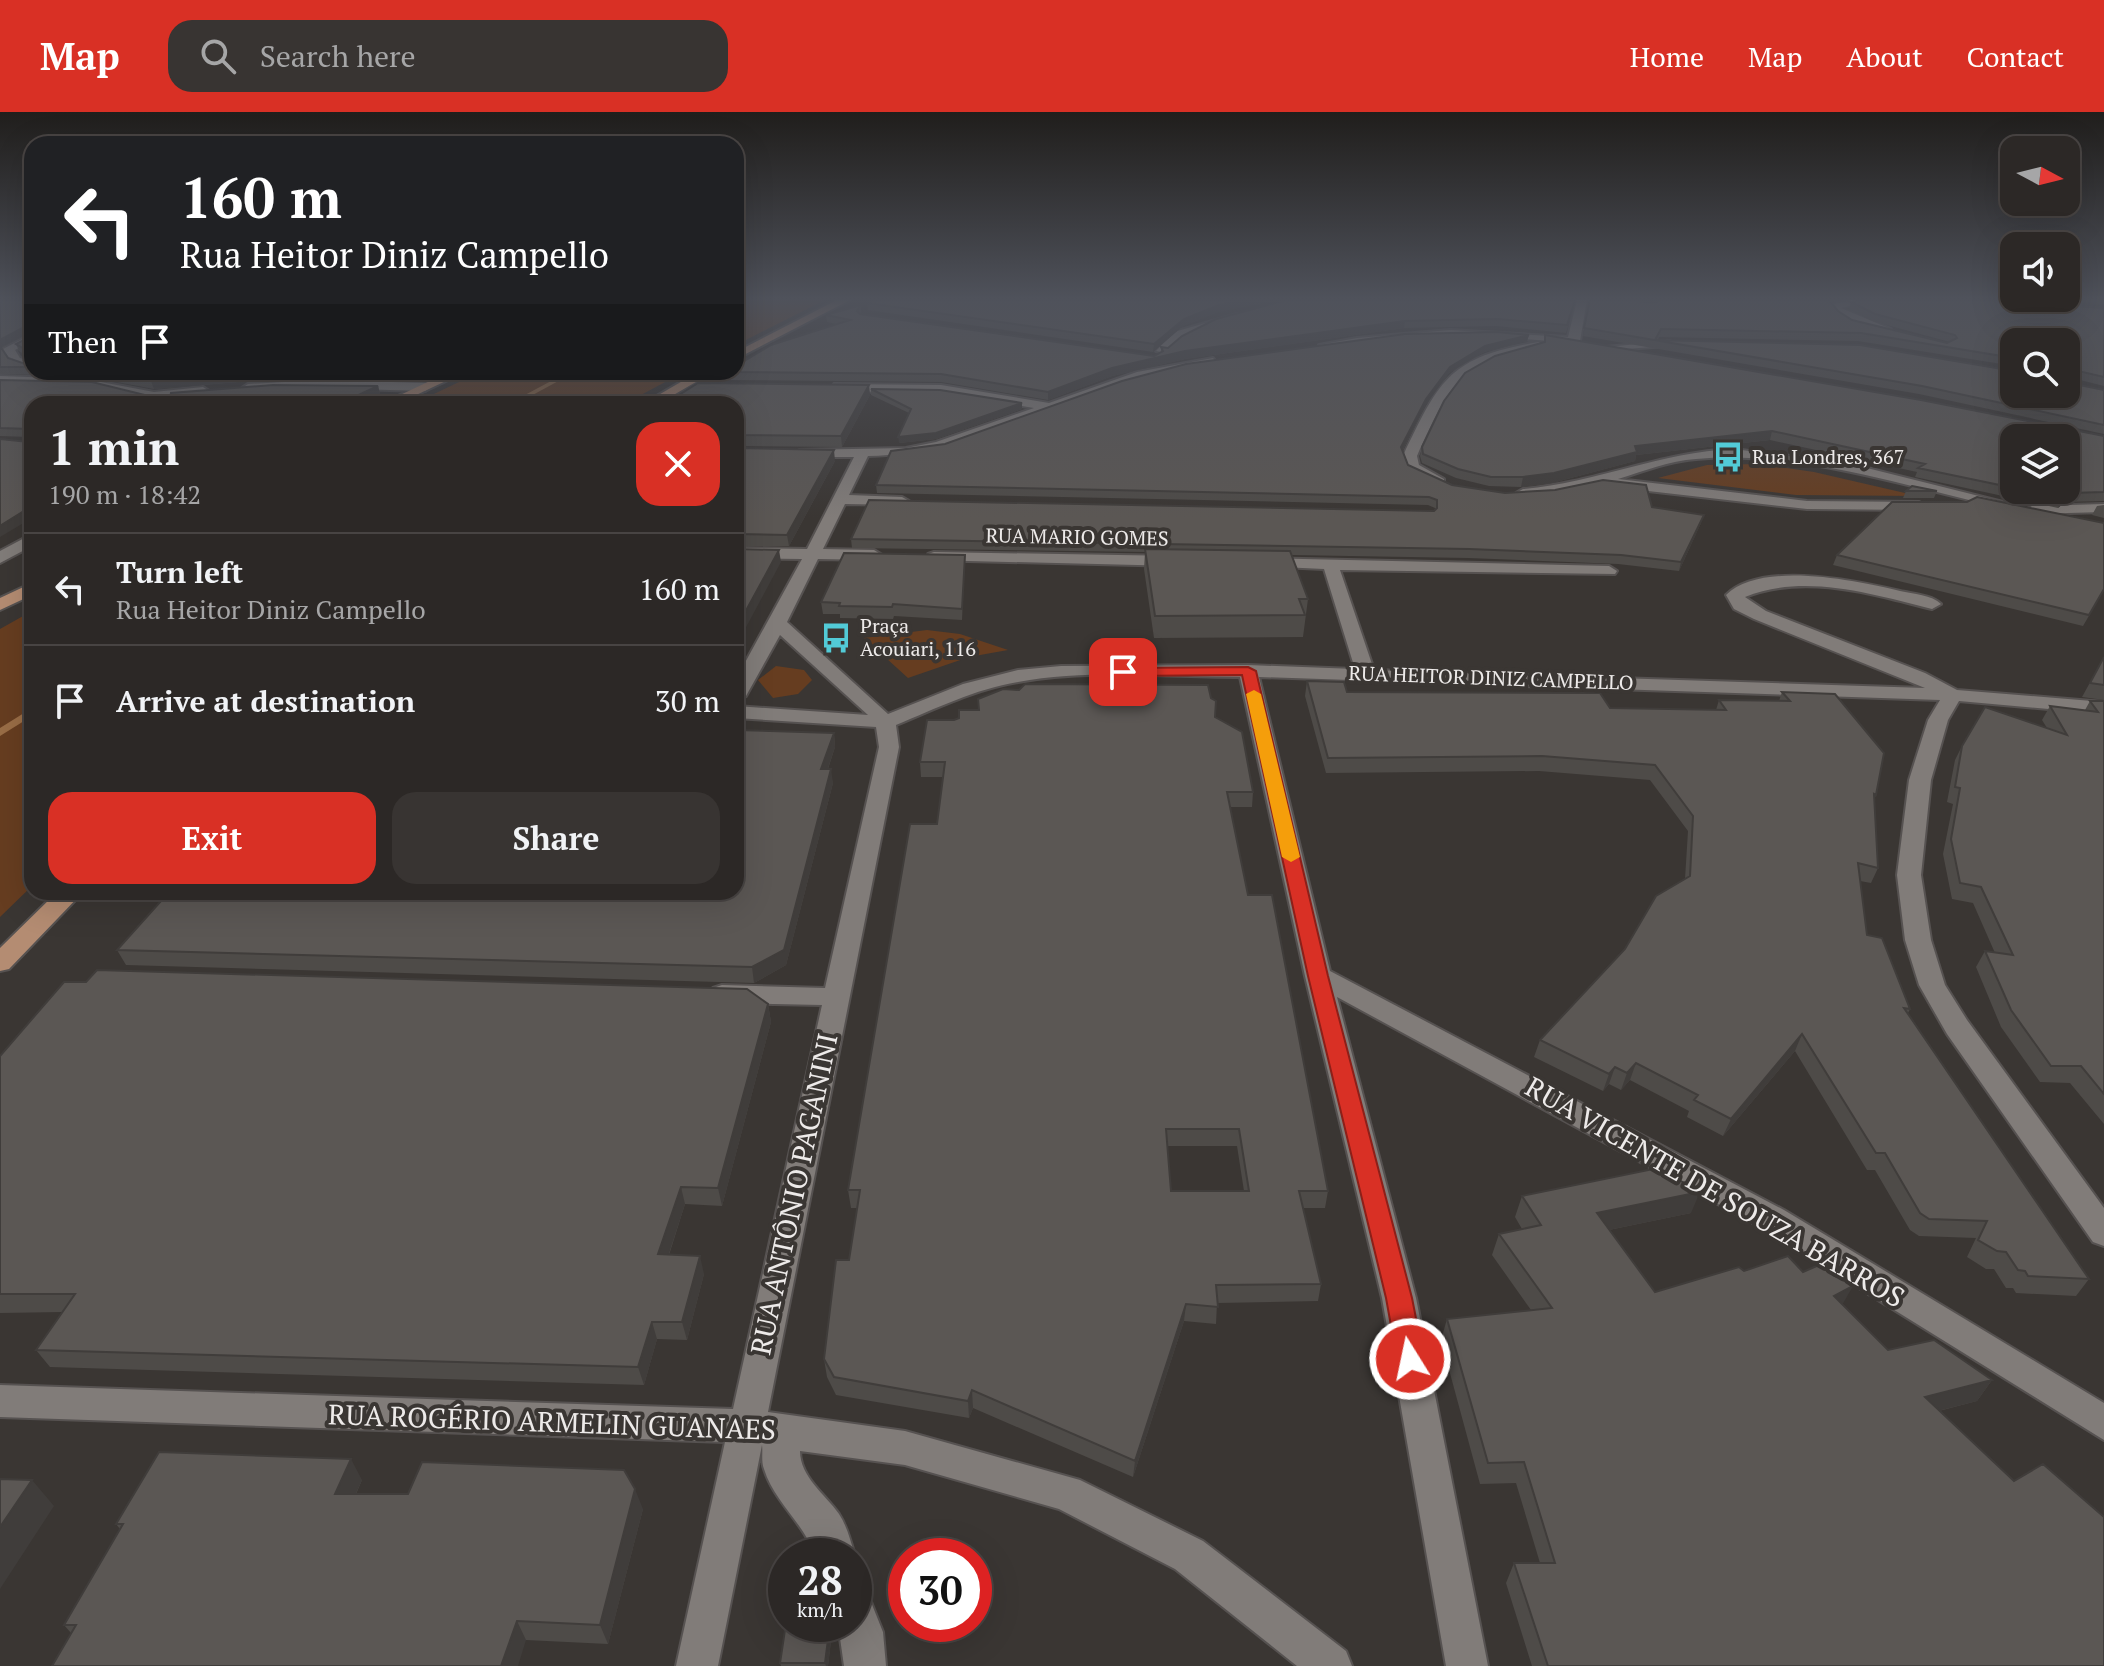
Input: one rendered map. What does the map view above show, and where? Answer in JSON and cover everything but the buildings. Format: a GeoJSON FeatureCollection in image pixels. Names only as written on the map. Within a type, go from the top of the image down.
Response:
{"type":"FeatureCollection","features":[{"type":"Feature","properties":{"kind":"main road"},"geometry":{"type":"LineString","coordinates":[[405,396],[441,380]]}},
{"type":"Feature","properties":{"kind":"main road"},"geometry":{"type":"LineString","coordinates":[[663,396],[692,380]]}},
{"type":"Feature","properties":{"kind":"main road"},"geometry":{"type":"LineString","coordinates":[[0,605],[24,592]]}},
{"type":"Feature","properties":{"kind":"main road"},"geometry":{"type":"LineString","coordinates":[[0,963],[63,900]]}},
{"type":"Feature","properties":{"kind":"street"},"geometry":{"type":"LineString","coordinates":[[791,453],[862,454],[939,446],[1149,373]]}},
{"type":"Feature","properties":{"kind":"street"},"geometry":{"type":"LineString","coordinates":[[1458,487],[1430,479],[1413,467],[1410,456],[1443,387],[1459,373]]}},
{"type":"Feature","properties":{"kind":"street"},"geometry":{"type":"LineString","coordinates":[[0,380],[24,380]]}},
{"type":"Feature","properties":{"kind":"street"},"geometry":{"type":"LineString","coordinates":[[73,380],[154,396],[318,384],[425,387]]}},
{"type":"Feature","properties":{"kind":"street"},"geometry":{"type":"LineString","coordinates":[[682,385],[711,386]]}},
{"type":"Feature","properties":{"kind":"street"},"geometry":{"type":"LineString","coordinates":[[820,387],[941,389],[1050,407]]}},
{"type":"Feature","properties":{"kind":"street"},"geometry":{"type":"LineString","coordinates":[[1509,494],[1549,491],[1600,481],[1659,462],[1695,455],[1736,453],[1825,465],[2090,523]]}},
{"type":"Feature","properties":{"kind":"street"},"geometry":{"type":"LineString","coordinates":[[744,682],[778,623],[862,454]]}},
{"type":"Feature","properties":{"kind":"street"},"geometry":{"type":"LineString","coordinates":[[1600,481],[1807,505],[1998,503]]}},
{"type":"Feature","properties":{"kind":"street"},"geometry":{"type":"LineString","coordinates":[[840,499],[920,501]]}},
{"type":"Feature","properties":{"kind":"street"},"geometry":{"type":"LineString","coordinates":[[2032,510],[2104,508]]}},
{"type":"Feature","properties":{"kind":"street"},"geometry":{"type":"LineString","coordinates":[[0,558],[24,544]]}},
{"type":"Feature","properties":{"kind":"street"},"geometry":{"type":"LineString","coordinates":[[744,553],[891,556]]}},
{"type":"Feature","properties":{"kind":"street","name":"RUA MARIO GOMES"},"geometry":{"type":"LineString","coordinates":[[923,556],[1189,562]]}},
{"type":"Feature","properties":{"kind":"street"},"geometry":{"type":"LineString","coordinates":[[1252,563],[1609,571]]}},
{"type":"Feature","properties":{"kind":"street"},"geometry":{"type":"LineString","coordinates":[[1330,564],[1365,672]]}},
{"type":"Feature","properties":{"kind":"street"},"geometry":{"type":"LineString","coordinates":[[1932,604],[1874,590],[1817,583],[1764,585],[1735,595],[1740,605],[1760,615],[1918,677],[1953,695],[1938,720],[1920,780],[1909,875],[1918,940],[1932,985],[1957,1027],[2104,1233]]}},
{"type":"Feature","properties":{"kind":"street"},"geometry":{"type":"LineString","coordinates":[[778,623],[885,722]]}},
{"type":"Feature","properties":{"kind":"street"},"geometry":{"type":"LineString","coordinates":[[1248,671],[1318,976],[1399,1298],[1467,1666]]}},
{"type":"Feature","properties":{"kind":"street","name":"RUA HEITOR DINIZ CAMPELLO"},"geometry":{"type":"LineString","coordinates":[[885,722],[970,688],[1018,676],[1061,672],[1365,672],[1953,695],[2104,708]]}},
{"type":"Feature","properties":{"kind":"street"},"geometry":{"type":"LineString","coordinates":[[744,713],[885,722]]}},
{"type":"Feature","properties":{"kind":"street","name":"RUA ANTÔNIO PAGANINI"},"geometry":{"type":"LineString","coordinates":[[697,1666],[764,1429],[835,997],[889,747],[885,722]]}},
{"type":"Feature","properties":{"kind":"street","name":"RUA VICENTE DE SOUZA BARROS"},"geometry":{"type":"LineString","coordinates":[[1318,976],[1773,1219],[2104,1423]]}},
{"type":"Feature","properties":{"kind":"street"},"geometry":{"type":"LineString","coordinates":[[694,993],[835,997]]}},
{"type":"Feature","properties":{"kind":"street","name":"RUA ROGÉRIO ARMELIN GUANAES"},"geometry":{"type":"LineString","coordinates":[[0,1401],[764,1429],[905,1448],[1066,1493],[1189,1555],[1331,1666]]}},
{"type":"Feature","properties":{"kind":"street"},"geometry":{"type":"LineString","coordinates":[[764,1429],[798,1495],[827,1530],[829,1538]]}},
{"type":"Feature","properties":{"kind":"street"},"geometry":{"type":"LineString","coordinates":[[863,1642],[865,1666]]}},
{"type":"Feature","properties":{"kind":"shaded area"},"geometry":{"type":"Polygon","coordinates":[[[463,380],[669,380],[639,396],[430,396],[463,380]]]}},
{"type":"Feature","properties":{"kind":"shaded area"},"geometry":{"type":"Polygon","coordinates":[[[1759,464],[1814,472],[1918,496],[1796,495],[1658,478],[1707,465],[1759,464]]]}},
{"type":"Feature","properties":{"kind":"shaded area"},"geometry":{"type":"Polygon","coordinates":[[[24,616],[24,894],[0,917],[0,629],[24,616]]]}},
{"type":"Feature","properties":{"kind":"shaded area"},"geometry":{"type":"Polygon","coordinates":[[[927,630],[960,634],[1008,650],[969,657],[908,678],[864,638],[927,630]]]}},
{"type":"Feature","properties":{"kind":"shaded area"},"geometry":{"type":"Polygon","coordinates":[[[776,666],[804,670],[812,680],[798,694],[773,698],[758,680],[776,666]]]}},
{"type":"Feature","properties":{"kind":"waterway"},"geometry":{"type":"LineString","coordinates":[[526,396],[557,380]]}},
{"type":"Feature","properties":{"kind":"waterway"},"geometry":{"type":"LineString","coordinates":[[0,733],[24,716]]}},
{"type":"Feature","properties":{"kind":"slow traffic"},"geometry":{"type":"LineString","coordinates":[[1254,694],[1291,857]]}},
{"type":"Feature","properties":{"kind":"place","name":"Rua Londres, 367"},"geometry":{"type":"Point","coordinates":[1728,457]}},
{"type":"Feature","properties":{"kind":"place","name":"Praça Acouiari, 116"},"geometry":{"type":"Point","coordinates":[836,638]}},
{"type":"Feature","properties":{"kind":"route"},"geometry":{"type":"LineString","coordinates":[[1123,672],[1248,671],[1318,976],[1399,1298],[1410,1359]]}}]}
